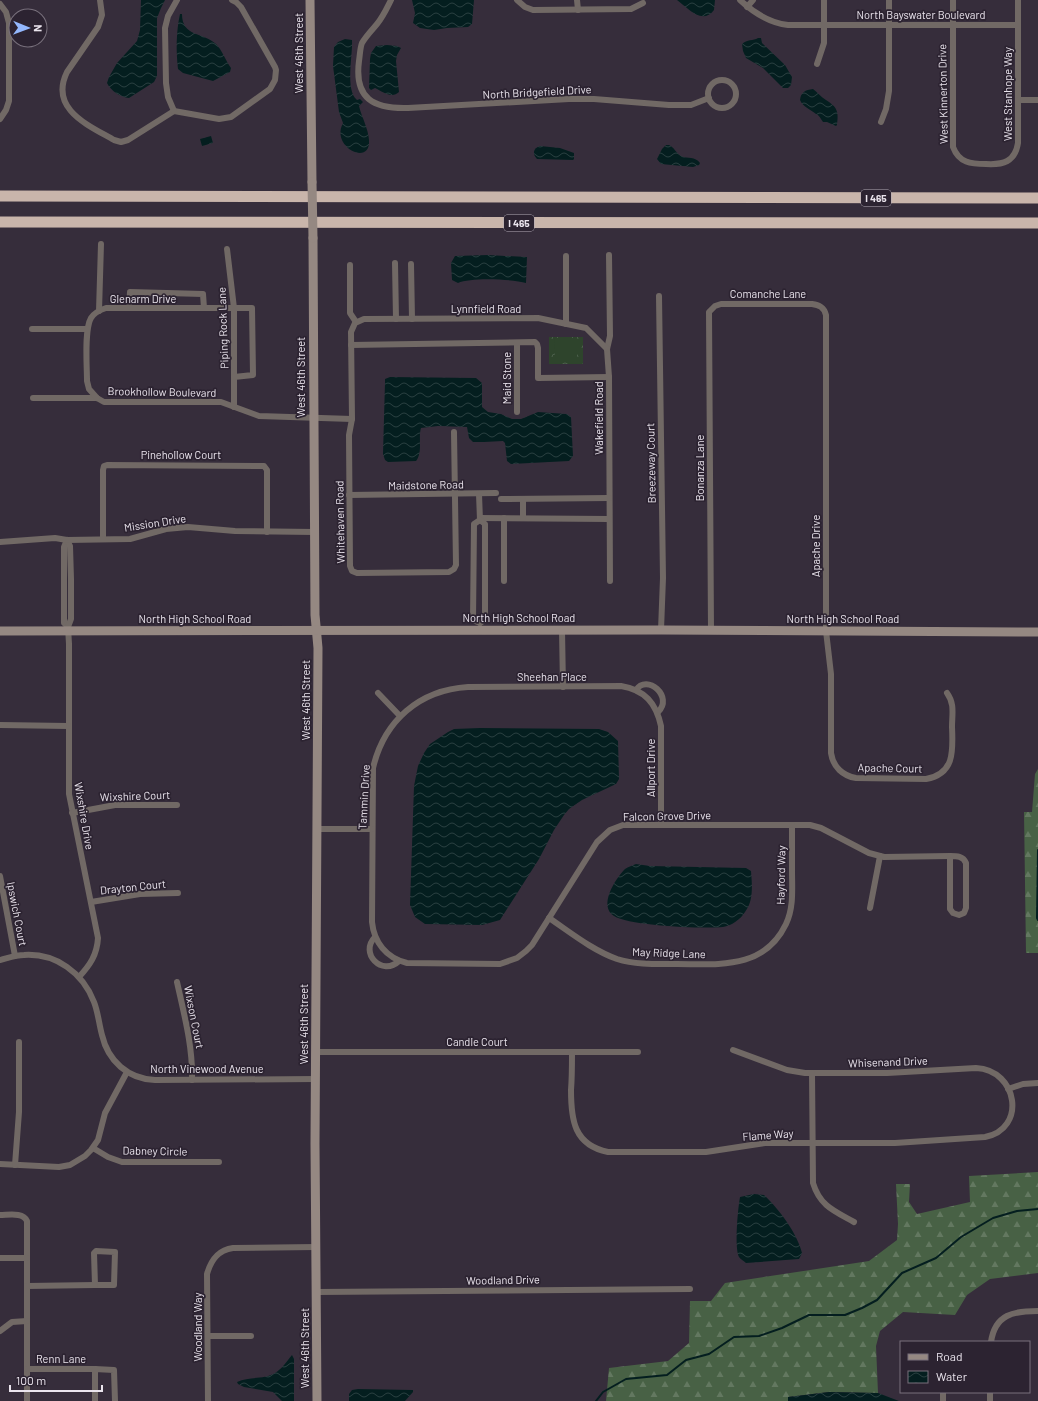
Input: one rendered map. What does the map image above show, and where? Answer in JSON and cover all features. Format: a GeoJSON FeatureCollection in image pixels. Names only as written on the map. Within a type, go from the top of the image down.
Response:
{"type":"FeatureCollection","features":[{"type":"Feature","properties":{"kind":"highway","name":"I 465"},"geometry":{"type":"LineString","coordinates":[[0,196],[1038,198]]}},
{"type":"Feature","properties":{"kind":"highway","name":"I 465"},"geometry":{"type":"LineString","coordinates":[[0,222],[1038,224]]}},
{"type":"Feature","properties":{"kind":"street"},"geometry":{"type":"LineString","coordinates":[[100,0],[102,15],[98,27],[67,72],[64,79],[63,95],[69,110],[76,118],[114,140],[121,142],[128,140],[174,111],[218,119],[231,117],[268,91],[274,84],[276,74],[275,67],[241,7],[232,0]]}},
{"type":"Feature","properties":{"kind":"street"},"geometry":{"type":"LineString","coordinates":[[174,111],[168,97],[166,83],[165,28],[168,16],[176,0]]}},
{"type":"Feature","properties":{"kind":"street","name":"West 46th Street"},"geometry":{"type":"LineString","coordinates":[[310,0],[315,615],[318,648],[316,1052],[317,1401]]}},
{"type":"Feature","properties":{"kind":"street","name":"North Bridgefield Drive"},"geometry":{"type":"LineString","coordinates":[[391,0],[384,15],[365,38],[362,45],[358,80],[361,89],[368,97],[378,104],[393,109],[569,99],[594,99],[691,105],[709,98]]}},
{"type":"Feature","properties":{"kind":"street"},"geometry":{"type":"LineString","coordinates":[[517,0],[524,7],[533,10],[631,9],[643,3]]}},
{"type":"Feature","properties":{"kind":"street"},"geometry":{"type":"LineString","coordinates":[[578,0],[578,10]]}},
{"type":"Feature","properties":{"kind":"street","name":"North Bayswater Boulevard"},"geometry":{"type":"LineString","coordinates":[[740,0],[747,7],[764,18],[788,25],[1018,24]]}},
{"type":"Feature","properties":{"kind":"street"},"geometry":{"type":"LineString","coordinates":[[747,7],[753,0]]}},
{"type":"Feature","properties":{"kind":"street"},"geometry":{"type":"LineString","coordinates":[[817,64],[824,43],[824,0]]}},
{"type":"Feature","properties":{"kind":"street"},"geometry":{"type":"LineString","coordinates":[[881,122],[886,109],[889,91],[889,0]]}},
{"type":"Feature","properties":{"kind":"street","name":"West Kinnerton Drive"},"geometry":{"type":"LineString","coordinates":[[953,0],[953,147],[958,158],[963,161],[972,164],[985,164]]}},
{"type":"Feature","properties":{"kind":"street","name":"West Stanhope Way"},"geometry":{"type":"LineString","coordinates":[[985,164],[1004,163],[1014,155],[1018,143],[1018,0]]}},
{"type":"Feature","properties":{"kind":"street"},"geometry":{"type":"LineString","coordinates":[[0,4],[5,11],[9,23],[9,101],[6,110],[0,119]]}},
{"type":"Feature","properties":{"kind":"street"},"geometry":{"type":"LineString","coordinates":[[719,80],[732,83],[737,91],[735,100],[728,107],[724,108],[715,106],[709,98],[708,94],[711,85],[719,80]]}},
{"type":"Feature","properties":{"kind":"street"},"geometry":{"type":"LineString","coordinates":[[1018,100],[1038,100]]}},
{"type":"Feature","properties":{"kind":"street"},"geometry":{"type":"LineString","coordinates":[[99,311],[101,244]]}},
{"type":"Feature","properties":{"kind":"street","name":"Piping Rock Lane"},"geometry":{"type":"LineString","coordinates":[[227,249],[234,308],[234,407]]}},
{"type":"Feature","properties":{"kind":"street","name":"Wakefield Road"},"geometry":{"type":"LineString","coordinates":[[610,255],[610,336],[607,349],[609,377],[610,581]]}},
{"type":"Feature","properties":{"kind":"street"},"geometry":{"type":"LineString","coordinates":[[566,256],[566,324]]}},
{"type":"Feature","properties":{"kind":"street"},"geometry":{"type":"LineString","coordinates":[[395,263],[396,319]]}},
{"type":"Feature","properties":{"kind":"street"},"geometry":{"type":"LineString","coordinates":[[411,264],[412,319]]}},
{"type":"Feature","properties":{"kind":"street"},"geometry":{"type":"LineString","coordinates":[[350,265],[350,313],[356,322]]}},
{"type":"Feature","properties":{"kind":"street"},"geometry":{"type":"LineString","coordinates":[[129,308],[130,292],[203,294],[204,308]]}},
{"type":"Feature","properties":{"kind":"street","name":"Breezeway Court"},"geometry":{"type":"LineString","coordinates":[[659,296],[663,578],[661,630]]}},
{"type":"Feature","properties":{"kind":"street","name":"Comanche Lane"},"geometry":{"type":"LineString","coordinates":[[712,308],[721,304],[812,304],[820,306],[823,309]]}},
{"type":"Feature","properties":{"kind":"street","name":"Glenarm Drive"},"geometry":{"type":"LineString","coordinates":[[87,329],[93,316],[106,308],[252,308],[253,375],[234,377]]}},
{"type":"Feature","properties":{"kind":"street","name":"Bonanza Lane"},"geometry":{"type":"LineString","coordinates":[[711,630],[709,314],[712,308]]}},
{"type":"Feature","properties":{"kind":"street","name":"Apache Drive"},"geometry":{"type":"LineString","coordinates":[[823,309],[826,314],[826,631],[831,674],[832,756],[838,769],[849,776]]}},
{"type":"Feature","properties":{"kind":"street","name":"Lynnfield Road"},"geometry":{"type":"LineString","coordinates":[[356,322],[364,319],[537,318],[587,329],[607,349]]}},
{"type":"Feature","properties":{"kind":"street","name":"Whitehaven Road"},"geometry":{"type":"LineString","coordinates":[[356,322],[351,332],[352,419],[349,435],[350,566],[352,571],[357,573],[449,572],[454,569],[456,565],[455,494]]}},
{"type":"Feature","properties":{"kind":"street"},"geometry":{"type":"LineString","coordinates":[[32,329],[87,329],[87,381],[89,389],[97,398]]}},
{"type":"Feature","properties":{"kind":"street"},"geometry":{"type":"LineString","coordinates":[[351,345],[535,342],[538,344],[538,378],[609,377]]}},
{"type":"Feature","properties":{"kind":"street","name":"Maid Stone"},"geometry":{"type":"LineString","coordinates":[[517,343],[517,412]]}},
{"type":"Feature","properties":{"kind":"street","name":"Brookhollow Boulevard"},"geometry":{"type":"LineString","coordinates":[[33,398],[97,398],[104,402],[221,402],[259,416],[313,418]]}},
{"type":"Feature","properties":{"kind":"street"},"geometry":{"type":"LineString","coordinates":[[313,418],[352,419]]}},
{"type":"Feature","properties":{"kind":"street"},"geometry":{"type":"LineString","coordinates":[[454,432],[455,494]]}},
{"type":"Feature","properties":{"kind":"street","name":"Pinehollow Court"},"geometry":{"type":"LineString","coordinates":[[103,539],[102,470],[104,466],[107,465],[264,466],[267,470],[267,532]]}},
{"type":"Feature","properties":{"kind":"street"},"geometry":{"type":"LineString","coordinates":[[479,494],[496,493]]}},
{"type":"Feature","properties":{"kind":"street","name":"Maidstone Road"},"geometry":{"type":"LineString","coordinates":[[349,495],[479,494],[480,519],[485,524],[486,620],[480,627],[473,620],[474,524],[480,519]]}},
{"type":"Feature","properties":{"kind":"street"},"geometry":{"type":"LineString","coordinates":[[501,499],[609,498]]}},
{"type":"Feature","properties":{"kind":"street"},"geometry":{"type":"LineString","coordinates":[[523,499],[523,518]]}},
{"type":"Feature","properties":{"kind":"street"},"geometry":{"type":"LineString","coordinates":[[504,518],[504,581]]}},
{"type":"Feature","properties":{"kind":"street"},"geometry":{"type":"LineString","coordinates":[[480,519],[609,519]]}},
{"type":"Feature","properties":{"kind":"street","name":"Mission Drive"},"geometry":{"type":"LineString","coordinates":[[0,542],[55,538],[67,540],[130,539],[166,529],[188,527],[235,532],[314,532]]}},
{"type":"Feature","properties":{"kind":"street","name":"Wixshire Drive"},"geometry":{"type":"LineString","coordinates":[[67,540],[64,547],[64,623],[68,629],[68,777],[72,813],[97,930],[97,947],[94,958],[79,978]]}},
{"type":"Feature","properties":{"kind":"street"},"geometry":{"type":"LineString","coordinates":[[474,573],[485,573]]}},
{"type":"Feature","properties":{"kind":"street","name":"North High School Road"},"geometry":{"type":"LineString","coordinates":[[0,631],[68,629],[316,630],[480,627],[562,630],[1038,632]]}},
{"type":"Feature","properties":{"kind":"street"},"geometry":{"type":"LineString","coordinates":[[562,630],[562,687]]}},
{"type":"Feature","properties":{"kind":"street","name":"Sheehan Place"},"geometry":{"type":"LineString","coordinates":[[636,690],[642,685],[649,685],[658,690],[662,697]]}},
{"type":"Feature","properties":{"kind":"street","name":"Sheehan Place"},"geometry":{"type":"LineString","coordinates":[[467,687],[619,686],[636,690],[645,696],[652,704]]}},
{"type":"Feature","properties":{"kind":"street","name":"Tammin Drive"},"geometry":{"type":"LineString","coordinates":[[375,937],[372,922],[372,780],[374,764],[384,739],[400,716],[431,695],[450,689],[467,687]]}},
{"type":"Feature","properties":{"kind":"street"},"geometry":{"type":"LineString","coordinates":[[378,693],[400,716]]}},
{"type":"Feature","properties":{"kind":"street","name":"Apache Court"},"geometry":{"type":"LineString","coordinates":[[849,776],[856,778],[926,779],[942,772],[949,764],[953,752],[952,702],[947,693]]}},
{"type":"Feature","properties":{"kind":"street","name":"Allport Drive"},"geometry":{"type":"LineString","coordinates":[[658,712],[663,705],[662,697]]}},
{"type":"Feature","properties":{"kind":"street","name":"Allport Drive"},"geometry":{"type":"LineString","coordinates":[[652,704],[658,712],[661,726],[661,825]]}},
{"type":"Feature","properties":{"kind":"street"},"geometry":{"type":"LineString","coordinates":[[0,726],[68,726]]}},
{"type":"Feature","properties":{"kind":"street","name":"Wixshire Court"},"geometry":{"type":"LineString","coordinates":[[72,813],[100,807],[120,805],[177,805]]}},
{"type":"Feature","properties":{"kind":"street","name":"Hayford Way"},"geometry":{"type":"LineString","coordinates":[[771,944],[786,924],[792,904],[792,824]]}},
{"type":"Feature","properties":{"kind":"street","name":"Falcon Grove Drive"},"geometry":{"type":"LineString","coordinates":[[399,961],[392,966],[386,966],[374,961],[369,950],[371,941],[375,937],[379,945],[386,953],[399,961],[412,964],[496,964],[506,963],[517,958],[529,949],[597,842],[610,830],[623,825],[806,825],[818,827],[872,854],[880,856],[950,856]]}},
{"type":"Feature","properties":{"kind":"street"},"geometry":{"type":"LineString","coordinates":[[318,829],[372,829]]}},
{"type":"Feature","properties":{"kind":"street"},"geometry":{"type":"LineString","coordinates":[[870,908],[880,856]]}},
{"type":"Feature","properties":{"kind":"street"},"geometry":{"type":"LineString","coordinates":[[950,856],[960,857],[964,859],[966,863],[966,908],[964,913],[959,916],[952,913],[950,909],[950,856]]}},
{"type":"Feature","properties":{"kind":"street","name":"Ipswich Court"},"geometry":{"type":"LineString","coordinates":[[0,876],[15,956]]}},
{"type":"Feature","properties":{"kind":"street","name":"Drayton Court"},"geometry":{"type":"LineString","coordinates":[[91,902],[140,894],[178,893]]}},
{"type":"Feature","properties":{"kind":"street","name":"May Ridge Lane"},"geometry":{"type":"LineString","coordinates":[[549,918],[608,955],[639,964],[733,963],[754,956],[771,944]]}},
{"type":"Feature","properties":{"kind":"street","name":"North Vinewood Avenue"},"geometry":{"type":"LineString","coordinates":[[0,960],[15,956],[35,955],[51,959],[69,968],[88,989],[94,1002],[106,1048],[113,1060],[127,1072],[140,1078],[149,1080],[316,1079]]}},
{"type":"Feature","properties":{"kind":"street","name":"Wixson Court"},"geometry":{"type":"LineString","coordinates":[[177,982],[189,1036],[192,1062],[192,1080]]}},
{"type":"Feature","properties":{"kind":"street"},"geometry":{"type":"LineString","coordinates":[[14,1165],[19,1112],[19,1042]]}},
{"type":"Feature","properties":{"kind":"street","name":"Whisenand Drive"},"geometry":{"type":"LineString","coordinates":[[733,1050],[787,1070],[812,1073],[887,1073],[980,1068],[995,1073],[1004,1081],[1008,1089]]}},
{"type":"Feature","properties":{"kind":"street","name":"Candle Court"},"geometry":{"type":"LineString","coordinates":[[316,1052],[638,1052]]}},
{"type":"Feature","properties":{"kind":"street","name":"Flame Way"},"geometry":{"type":"LineString","coordinates":[[572,1052],[571,1110],[573,1123],[577,1132],[592,1147],[614,1153],[706,1152],[762,1143],[895,1143],[991,1136],[1004,1129],[1010,1118],[1011,1100],[1008,1089]]}},
{"type":"Feature","properties":{"kind":"street"},"geometry":{"type":"LineString","coordinates":[[0,1164],[50,1168],[65,1166],[80,1160],[92,1148],[100,1133],[104,1113],[127,1072]]}},
{"type":"Feature","properties":{"kind":"street"},"geometry":{"type":"LineString","coordinates":[[812,1073],[813,1183],[818,1196],[823,1203],[831,1210],[854,1222]]}},
{"type":"Feature","properties":{"kind":"street"},"geometry":{"type":"LineString","coordinates":[[1008,1089],[1023,1084],[1038,1083]]}},
{"type":"Feature","properties":{"kind":"street","name":"Dabney Circle"},"geometry":{"type":"LineString","coordinates":[[92,1148],[108,1157],[122,1162],[220,1162]]}},
{"type":"Feature","properties":{"kind":"street","name":"Renn Lane"},"geometry":{"type":"LineString","coordinates":[[0,1215],[21,1215],[27,1222],[27,1401]]}},
{"type":"Feature","properties":{"kind":"street","name":"Woodland Way"},"geometry":{"type":"LineString","coordinates":[[208,1401],[207,1274],[210,1263],[223,1251],[233,1248],[316,1247]]}},
{"type":"Feature","properties":{"kind":"street"},"geometry":{"type":"LineString","coordinates":[[27,1286],[95,1285],[115,1284],[114,1251],[94,1252],[95,1285]]}},
{"type":"Feature","properties":{"kind":"street"},"geometry":{"type":"LineString","coordinates":[[0,1258],[27,1258]]}},
{"type":"Feature","properties":{"kind":"street","name":"Woodland Drive"},"geometry":{"type":"LineString","coordinates":[[317,1292],[690,1289]]}},
{"type":"Feature","properties":{"kind":"street"},"geometry":{"type":"LineString","coordinates":[[991,1341],[995,1328],[1006,1316],[1018,1312],[1038,1311]]}},
{"type":"Feature","properties":{"kind":"street"},"geometry":{"type":"LineString","coordinates":[[0,1331],[12,1322],[27,1321]]}},
{"type":"Feature","properties":{"kind":"street"},"geometry":{"type":"LineString","coordinates":[[208,1336],[252,1336]]}},
{"type":"Feature","properties":{"kind":"street","name":"Renn Lane"},"geometry":{"type":"LineString","coordinates":[[26,1369],[114,1370],[115,1401]]}},
{"type":"Feature","properties":{"kind":"street","name":"Renn Lane"},"geometry":{"type":"LineString","coordinates":[[94,1369],[95,1401]]}},
{"type":"Feature","properties":{"kind":"green space"},"geometry":{"type":"Polygon","coordinates":[[[549,337],[583,337],[583,364],[549,364],[549,337]]]}},
{"type":"Feature","properties":{"kind":"green space"},"geometry":{"type":"Polygon","coordinates":[[[554,338],[576,338],[576,349],[555,349],[554,338]]]}},
{"type":"Feature","properties":{"kind":"green space"},"geometry":{"type":"Polygon","coordinates":[[[555,352],[577,352],[577,362],[555,362],[555,352]]]}},
{"type":"Feature","properties":{"kind":"green space"},"geometry":{"type":"Polygon","coordinates":[[[1038,769],[1038,953],[1026,953],[1024,812],[1032,812],[1035,774],[1038,769]]]}},
{"type":"Feature","properties":{"kind":"green space"},"geometry":{"type":"Polygon","coordinates":[[[1038,1172],[1038,1273],[990,1279],[967,1295],[955,1315],[903,1312],[880,1331],[876,1346],[878,1393],[829,1392],[788,1397],[788,1401],[606,1401],[609,1368],[668,1361],[689,1343],[690,1301],[711,1301],[725,1283],[869,1261],[897,1240],[898,1224],[896,1184],[910,1184],[909,1202],[917,1214],[970,1202],[969,1176],[1038,1172]]]}},
{"type":"Feature","properties":{"kind":"water"},"geometry":{"type":"Polygon","coordinates":[[[141,0],[165,0],[157,18],[157,76],[154,82],[129,98],[116,93],[107,83],[117,63],[137,41],[140,30],[141,0]]]}},
{"type":"Feature","properties":{"kind":"water"},"geometry":{"type":"Polygon","coordinates":[[[412,0],[474,0],[472,24],[468,27],[434,30],[420,28],[413,23],[415,13],[412,0]]]}},
{"type":"Feature","properties":{"kind":"water"},"geometry":{"type":"Polygon","coordinates":[[[677,0],[715,0],[714,10],[705,16],[700,16],[695,14],[677,0]]]}},
{"type":"Feature","properties":{"kind":"water"},"geometry":{"type":"Polygon","coordinates":[[[180,14],[182,14],[185,27],[194,33],[211,40],[218,46],[231,68],[230,72],[213,81],[183,73],[178,69],[177,42],[180,14]]]}},
{"type":"Feature","properties":{"kind":"water"},"geometry":{"type":"Polygon","coordinates":[[[761,38],[762,43],[785,65],[792,77],[791,85],[788,88],[783,88],[763,68],[746,58],[742,44],[746,41],[761,38]]]}},
{"type":"Feature","properties":{"kind":"water"},"geometry":{"type":"Polygon","coordinates":[[[345,39],[352,40],[350,72],[351,89],[357,100],[360,99],[363,102],[359,106],[369,140],[368,148],[364,152],[358,153],[352,151],[346,146],[342,140],[340,132],[343,123],[339,112],[333,66],[334,47],[338,42],[345,39]]]}},
{"type":"Feature","properties":{"kind":"water"},"geometry":{"type":"Polygon","coordinates":[[[387,45],[401,48],[397,55],[396,61],[399,92],[393,95],[387,94],[375,88],[371,90],[369,88],[371,53],[376,46],[387,45]]]}},
{"type":"Feature","properties":{"kind":"water"},"geometry":{"type":"Polygon","coordinates":[[[813,89],[835,107],[838,116],[836,126],[823,122],[818,115],[801,102],[800,100],[802,93],[813,89]]]}},
{"type":"Feature","properties":{"kind":"water"},"geometry":{"type":"Polygon","coordinates":[[[211,136],[213,143],[202,146],[200,139],[211,136]]]}},
{"type":"Feature","properties":{"kind":"water"},"geometry":{"type":"Polygon","coordinates":[[[666,145],[671,146],[681,156],[696,159],[700,163],[699,165],[693,167],[661,164],[657,159],[662,149],[666,145]]]}},
{"type":"Feature","properties":{"kind":"water"},"geometry":{"type":"Polygon","coordinates":[[[540,146],[560,148],[574,153],[574,159],[537,159],[534,155],[534,151],[540,146]]]}},
{"type":"Feature","properties":{"kind":"water"},"geometry":{"type":"Polygon","coordinates":[[[488,255],[527,257],[526,283],[511,280],[492,279],[472,280],[458,283],[452,280],[451,263],[455,256],[488,255]]]}},
{"type":"Feature","properties":{"kind":"water"},"geometry":{"type":"Polygon","coordinates":[[[390,377],[476,378],[482,383],[482,407],[488,412],[501,414],[512,419],[521,419],[538,412],[567,414],[571,417],[573,456],[569,461],[511,464],[507,461],[505,443],[503,441],[473,442],[469,438],[467,427],[438,426],[421,428],[420,449],[416,461],[388,462],[385,460],[383,454],[385,379],[390,377]]]}},
{"type":"Feature","properties":{"kind":"water"},"geometry":{"type":"Polygon","coordinates":[[[454,729],[599,729],[608,732],[618,741],[619,779],[616,784],[582,800],[569,809],[554,830],[539,859],[500,920],[482,925],[425,924],[415,917],[410,905],[414,786],[418,766],[430,744],[448,732],[454,729]]]}},
{"type":"Feature","properties":{"kind":"water"},"geometry":{"type":"Polygon","coordinates":[[[636,864],[650,866],[746,868],[751,871],[752,892],[750,903],[748,908],[738,920],[723,927],[700,928],[667,926],[622,919],[609,912],[608,899],[613,886],[621,873],[625,869],[636,864]]]}},
{"type":"Feature","properties":{"kind":"water"},"geometry":{"type":"Polygon","coordinates":[[[754,1194],[764,1195],[776,1207],[787,1222],[800,1245],[802,1253],[799,1259],[746,1263],[740,1258],[737,1245],[737,1218],[740,1197],[754,1194]]]}},
{"type":"Feature","properties":{"kind":"water"},"geometry":{"type":"Polygon","coordinates":[[[292,1355],[294,1359],[294,1401],[282,1401],[273,1392],[244,1387],[238,1384],[237,1382],[242,1380],[266,1377],[275,1373],[292,1355]]]}},
{"type":"Feature","properties":{"kind":"water"},"geometry":{"type":"Polygon","coordinates":[[[352,1390],[413,1390],[413,1392],[405,1401],[349,1401],[349,1394],[352,1390]]]}},
{"type":"Feature","properties":{"kind":"water"},"geometry":{"type":"Polygon","coordinates":[[[829,1392],[878,1393],[899,1401],[788,1401],[788,1397],[829,1392]]]}},
{"type":"Feature","properties":{"kind":"waterway"},"geometry":{"type":"LineString","coordinates":[[1038,850],[1038,920]]}},
{"type":"Feature","properties":{"kind":"waterway"},"geometry":{"type":"LineString","coordinates":[[596,1401],[603,1392],[626,1379],[667,1375],[686,1360],[709,1354],[734,1337],[759,1336],[782,1328],[809,1315],[845,1315],[862,1308],[877,1300],[902,1273],[936,1258],[961,1237],[993,1218],[1017,1211],[1038,1209]]}}]}
